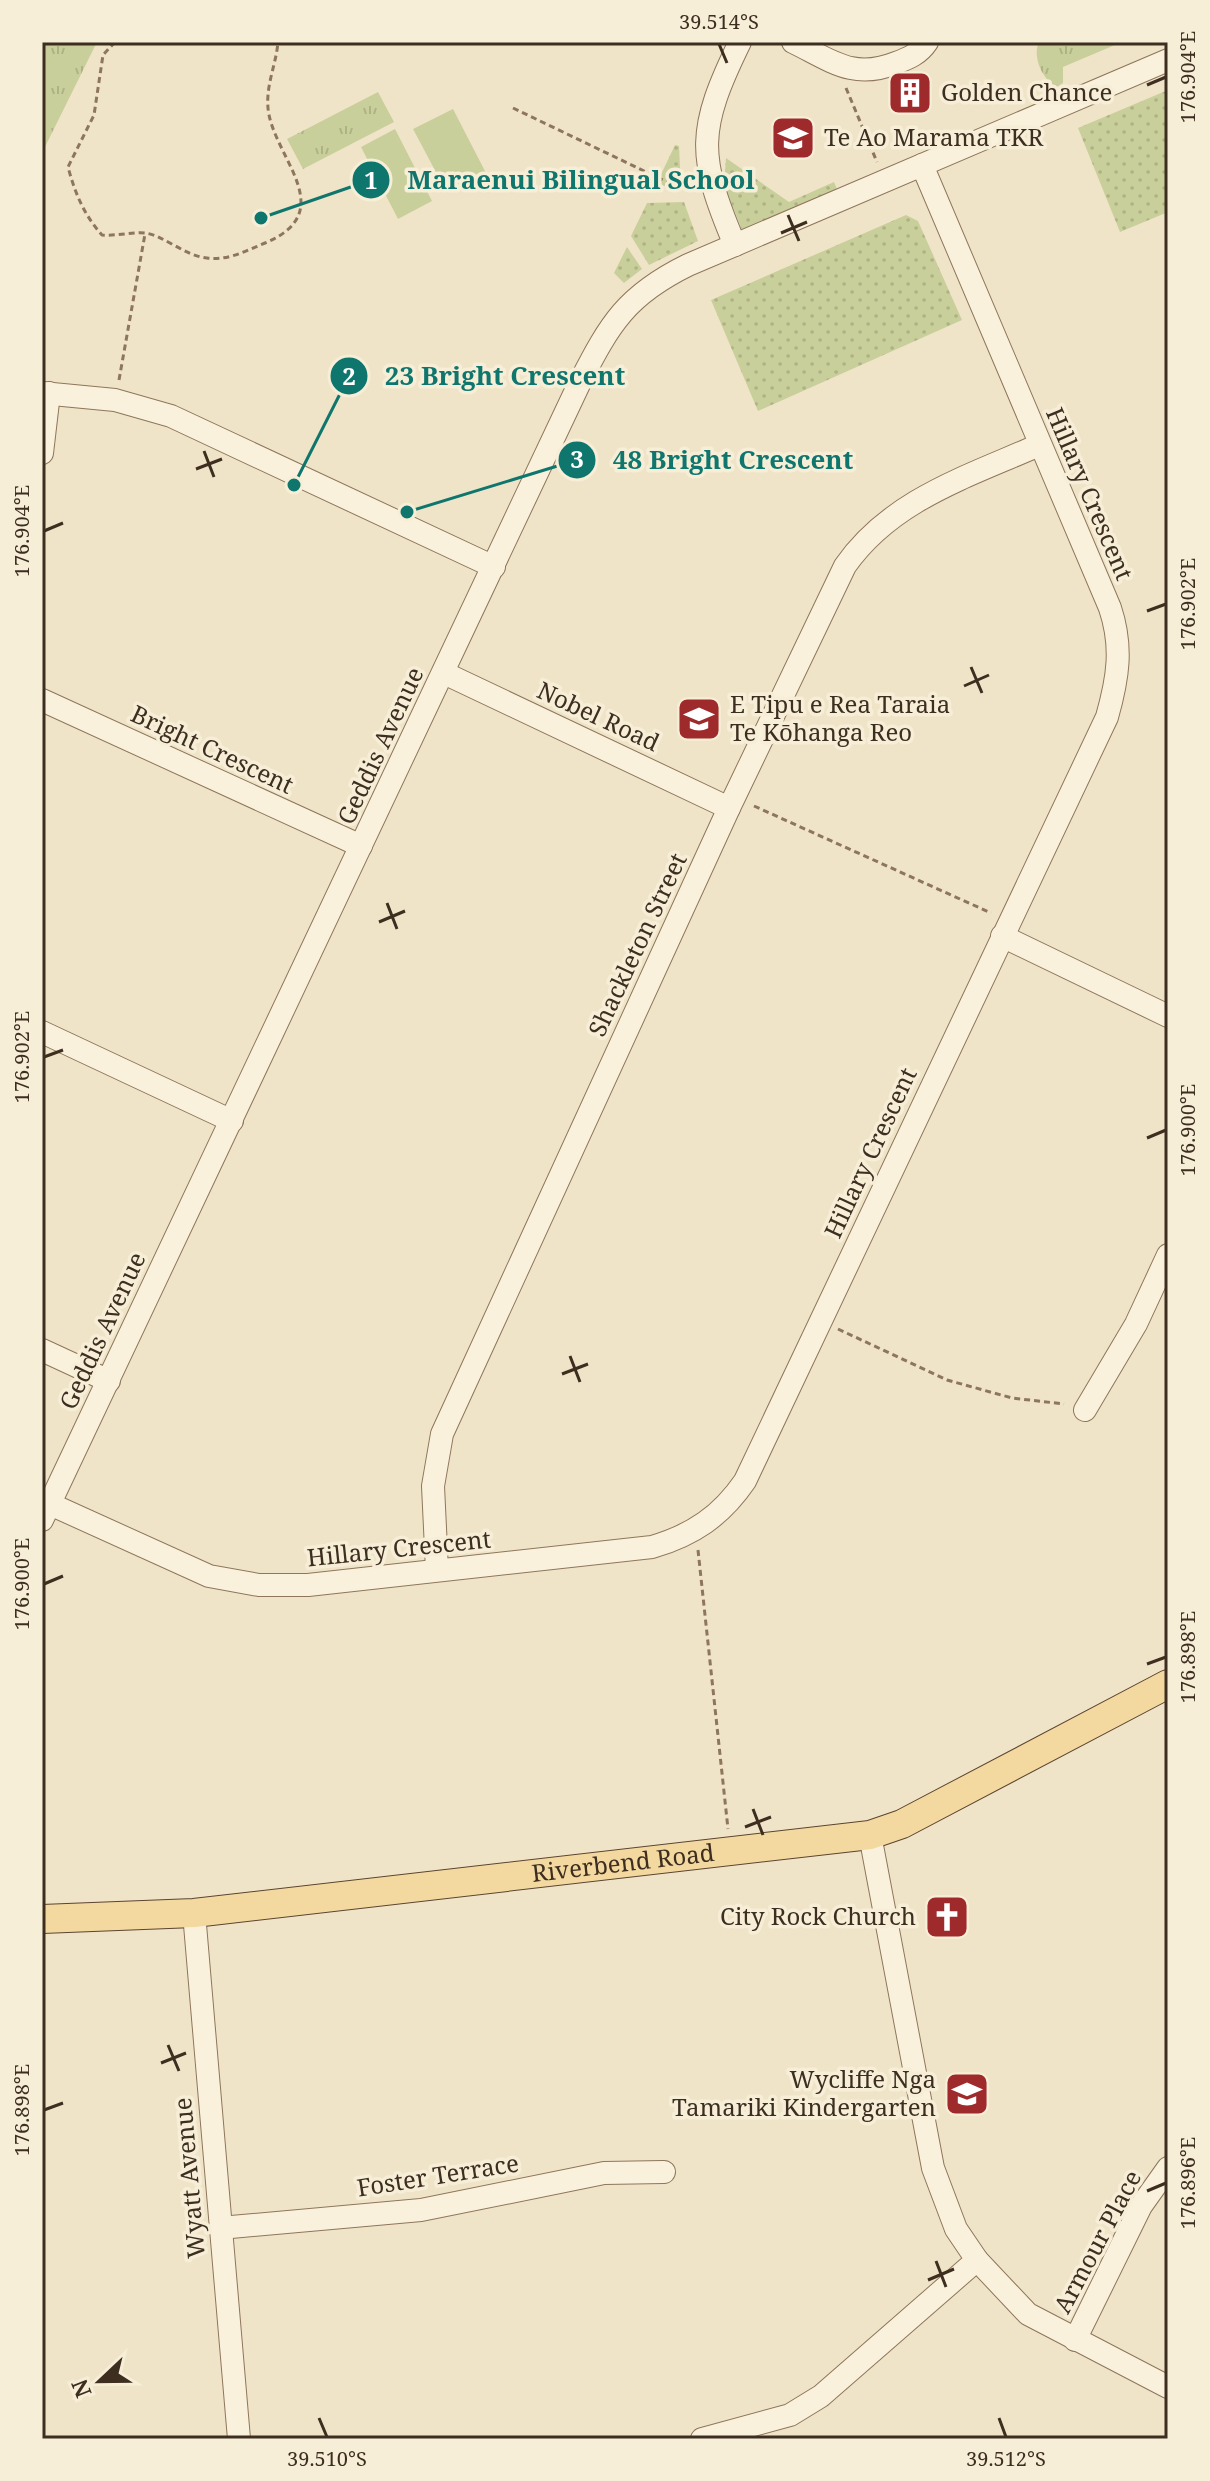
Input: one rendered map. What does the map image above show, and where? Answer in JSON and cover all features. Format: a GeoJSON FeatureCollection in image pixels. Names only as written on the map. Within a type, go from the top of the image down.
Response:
{"type":"FeatureCollection","features":[{"type":"Feature","properties":{"kind":"main road","name":"Riverbend Road"},"geometry":{"type":"LineString","coordinates":[[42,1919],[194,1913],[870,1835],[902,1824],[1168,1684]]}},
{"type":"Feature","properties":{"kind":"street"},"geometry":{"type":"LineString","coordinates":[[735,245],[712,187],[704,154],[706,130],[718,87],[740,42]]}},
{"type":"Feature","properties":{"kind":"street"},"geometry":{"type":"LineString","coordinates":[[793,42],[842,66],[866,73],[918,53],[927,42]]}},
{"type":"Feature","properties":{"kind":"street","name":"Geddis Avenue"},"geometry":{"type":"LineString","coordinates":[[46,1512],[614,319],[651,283],[1168,60]]}},
{"type":"Feature","properties":{"kind":"street","name":"Hillary Crescent"},"geometry":{"type":"LineString","coordinates":[[46,1512],[185,1567],[234,1582],[308,1585],[652,1547],[696,1530],[723,1509],[745,1481],[1107,717],[1119,673],[1115,623],[922,165]]}},
{"type":"Feature","properties":{"kind":"street"},"geometry":{"type":"LineString","coordinates":[[42,453],[45,393],[115,400],[171,416],[494,567]]}},
{"type":"Feature","properties":{"kind":"street","name":"Shackleton Street"},"geometry":{"type":"LineString","coordinates":[[437,1570],[433,1486],[442,1434],[829,596],[862,541],[908,504],[1039,445]]}},
{"type":"Feature","properties":{"kind":"street","name":"Nobel Road"},"geometry":{"type":"LineString","coordinates":[[444,673],[733,803]]}},
{"type":"Feature","properties":{"kind":"street","name":"Bright Crescent"},"geometry":{"type":"LineString","coordinates":[[42,700],[361,846]]}},
{"type":"Feature","properties":{"kind":"street"},"geometry":{"type":"LineString","coordinates":[[1007,929],[1168,1016]]}},
{"type":"Feature","properties":{"kind":"street"},"geometry":{"type":"LineString","coordinates":[[42,1032],[232,1121]]}},
{"type":"Feature","properties":{"kind":"street"},"geometry":{"type":"LineString","coordinates":[[1085,1410],[1136,1324],[1168,1255]]}},
{"type":"Feature","properties":{"kind":"street"},"geometry":{"type":"LineString","coordinates":[[42,1350],[109,1381]]}},
{"type":"Feature","properties":{"kind":"street"},"geometry":{"type":"LineString","coordinates":[[870,1835],[933,2168],[945,2205],[977,2260],[1028,2314],[1168,2387]]}},
{"type":"Feature","properties":{"kind":"street","name":"Wyatt Avenue"},"geometry":{"type":"LineString","coordinates":[[194,1913],[239,2439]]}},
{"type":"Feature","properties":{"kind":"street","name":"Armour Place"},"geometry":{"type":"LineString","coordinates":[[1075,2340],[1141,2206],[1168,2168]]}},
{"type":"Feature","properties":{"kind":"street","name":"Foster Terrace"},"geometry":{"type":"LineString","coordinates":[[220,2228],[421,2210],[604,2173],[664,2172]]}},
{"type":"Feature","properties":{"kind":"street"},"geometry":{"type":"LineString","coordinates":[[702,2439],[790,2415],[821,2396],[977,2260]]}},
{"type":"Feature","properties":{"kind":"path"},"geometry":{"type":"LineString","coordinates":[[115,42],[103,55],[94,115],[68,167],[75,193],[90,222],[102,235],[145,233],[187,253],[225,259],[270,241],[296,217],[303,198],[301,186],[274,134],[268,110],[268,84],[278,42]]}},
{"type":"Feature","properties":{"kind":"path"},"geometry":{"type":"LineString","coordinates":[[842,66],[844,82],[884,181]]}},
{"type":"Feature","properties":{"kind":"path"},"geometry":{"type":"LineString","coordinates":[[513,108],[667,182]]}},
{"type":"Feature","properties":{"kind":"path"},"geometry":{"type":"LineString","coordinates":[[115,400],[145,233]]}},
{"type":"Feature","properties":{"kind":"path"},"geometry":{"type":"LineString","coordinates":[[733,803],[1007,929]]}},
{"type":"Feature","properties":{"kind":"path"},"geometry":{"type":"LineString","coordinates":[[820,1320],[947,1380],[1012,1398],[1056,1401],[1085,1410]]}},
{"type":"Feature","properties":{"kind":"path"},"geometry":{"type":"LineString","coordinates":[[696,1530],[731,1852]]}},
{"type":"Feature","properties":{"kind":"green space"},"geometry":{"type":"Polygon","coordinates":[[[42,42],[97,42],[42,153],[42,42]]]}},
{"type":"Feature","properties":{"kind":"green space"},"geometry":{"type":"Polygon","coordinates":[[[1122,42],[1063,67],[1063,83],[1057,87],[1044,74],[1037,56],[1038,44],[1122,42]]]}},
{"type":"Feature","properties":{"kind":"green space"},"geometry":{"type":"Polygon","coordinates":[[[1168,90],[1168,212],[1120,232],[1078,128],[1168,90]]]}},
{"type":"Feature","properties":{"kind":"green space"},"geometry":{"type":"Polygon","coordinates":[[[378,92],[394,122],[303,169],[287,139],[378,92]]]}},
{"type":"Feature","properties":{"kind":"green space"},"geometry":{"type":"Polygon","coordinates":[[[453,109],[486,173],[447,193],[413,129],[453,109]]]}},
{"type":"Feature","properties":{"kind":"green space"},"geometry":{"type":"Polygon","coordinates":[[[395,129],[432,201],[398,219],[361,147],[395,129]]]}},
{"type":"Feature","properties":{"kind":"green space"},"geometry":{"type":"Polygon","coordinates":[[[675,145],[679,146],[681,188],[656,185],[675,145]]]}},
{"type":"Feature","properties":{"kind":"green space"},"geometry":{"type":"Polygon","coordinates":[[[726,158],[789,202],[834,182],[839,194],[762,227],[742,230],[724,185],[726,158]]]}},
{"type":"Feature","properties":{"kind":"green space"},"geometry":{"type":"Polygon","coordinates":[[[684,202],[698,241],[649,265],[631,236],[647,203],[684,202]]]}},
{"type":"Feature","properties":{"kind":"green space"},"geometry":{"type":"Polygon","coordinates":[[[906,215],[918,221],[962,320],[758,411],[711,300],[906,215]]]}},
{"type":"Feature","properties":{"kind":"green space"},"geometry":{"type":"Polygon","coordinates":[[[627,247],[642,269],[624,283],[614,273],[627,247]]]}},
{"type":"Feature","properties":{"kind":"place","name":"Golden Chance"},"geometry":{"type":"Point","coordinates":[910,93]}},
{"type":"Feature","properties":{"kind":"place","name":"Te Ao Marama TKR"},"geometry":{"type":"Point","coordinates":[793,138]}},
{"type":"Feature","properties":{"kind":"place","name":"Maraenui Bilingual School"},"geometry":{"type":"Point","coordinates":[261,218]}},
{"type":"Feature","properties":{"kind":"place","name":"23 Bright Crescent"},"geometry":{"type":"Point","coordinates":[294,485]}},
{"type":"Feature","properties":{"kind":"place","name":"48 Bright Crescent"},"geometry":{"type":"Point","coordinates":[407,512]}},
{"type":"Feature","properties":{"kind":"place","name":"E Tipu e Rea Taraia Te Kōhanga Reo"},"geometry":{"type":"Point","coordinates":[699,719]}},
{"type":"Feature","properties":{"kind":"place","name":"City Rock Church"},"geometry":{"type":"Point","coordinates":[947,1917]}},
{"type":"Feature","properties":{"kind":"place","name":"Wycliffe Nga Tamariki Kindergarten"},"geometry":{"type":"Point","coordinates":[967,2094]}}]}
